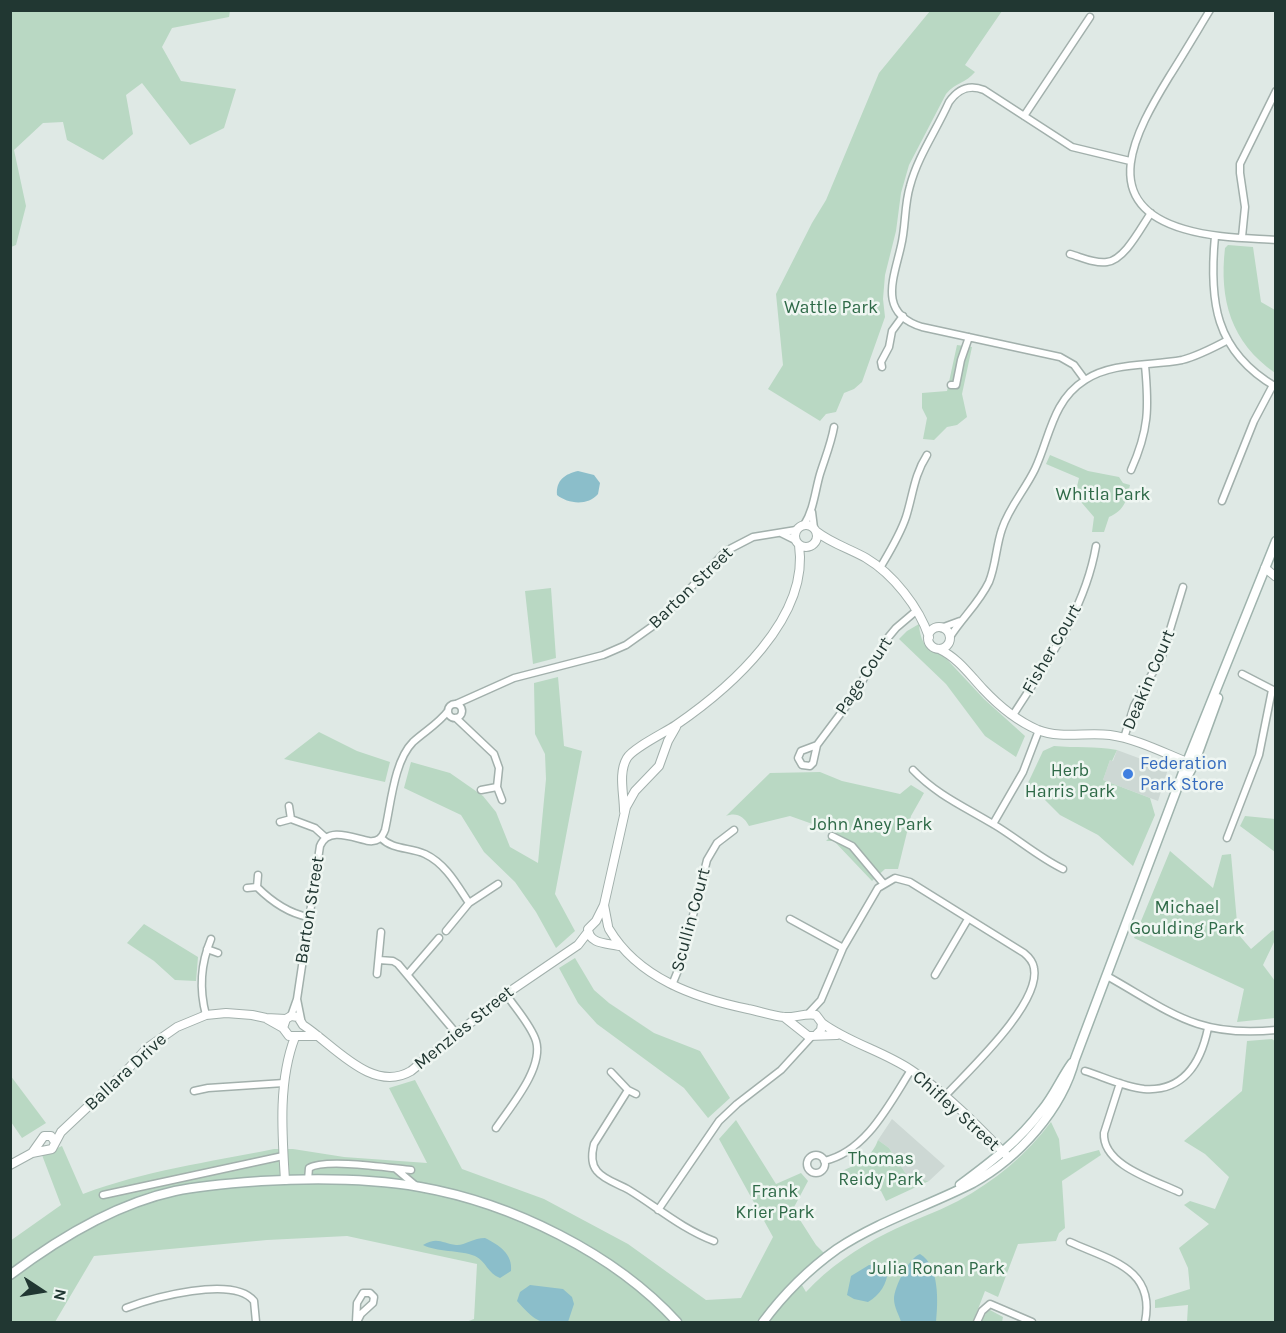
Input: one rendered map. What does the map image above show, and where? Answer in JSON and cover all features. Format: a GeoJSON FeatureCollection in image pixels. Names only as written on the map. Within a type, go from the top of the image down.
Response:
{"type":"FeatureCollection","features":[{"type":"Feature","properties":{"kind":"main road"},"geometry":{"type":"LineString","coordinates":[[762,1323],[813,1268],[837,1250],[869,1231],[985,1176],[1034,1122],[1075,1059],[1275,541]]}},
{"type":"Feature","properties":{"kind":"main road"},"geometry":{"type":"LineString","coordinates":[[10,1275],[75,1231],[124,1208],[176,1191],[285,1179],[368,1182],[417,1187],[485,1204],[556,1234],[623,1275],[677,1323]]}},
{"type":"Feature","properties":{"kind":"main road"},"geometry":{"type":"LineString","coordinates":[[769,1323],[786,1296]]}},
{"type":"Feature","properties":{"kind":"street"},"geometry":{"type":"LineString","coordinates":[[1210,10],[1151,107],[1135,142],[1130,161],[1130,179],[1133,190],[1151,213],[1182,229],[1215,236],[1275,240]]}},
{"type":"Feature","properties":{"kind":"street"},"geometry":{"type":"LineString","coordinates":[[1023,116],[1090,17]]}},
{"type":"Feature","properties":{"kind":"street"},"geometry":{"type":"LineString","coordinates":[[1085,380],[1074,364],[1067,359],[922,327],[913,324],[903,316],[894,303],[891,283],[901,246],[909,188],[917,163],[949,102],[963,89],[984,90],[1072,147],[1130,161]]}},
{"type":"Feature","properties":{"kind":"street"},"geometry":{"type":"LineString","coordinates":[[1242,237],[1245,207],[1239,173],[1240,164],[1275,91]]}},
{"type":"Feature","properties":{"kind":"street"},"geometry":{"type":"LineString","coordinates":[[1070,254],[1097,262],[1117,259],[1125,252],[1151,213]]}},
{"type":"Feature","properties":{"kind":"street"},"geometry":{"type":"LineString","coordinates":[[1215,236],[1212,285],[1216,312],[1228,340],[1249,367],[1274,386],[1254,421],[1222,501]]}},
{"type":"Feature","properties":{"kind":"street"},"geometry":{"type":"LineString","coordinates":[[882,367],[881,362],[889,347],[892,331],[903,316]]}},
{"type":"Feature","properties":{"kind":"street"},"geometry":{"type":"LineString","coordinates":[[951,385],[956,385],[969,337]]}},
{"type":"Feature","properties":{"kind":"street"},"geometry":{"type":"LineString","coordinates":[[939,649],[947,645],[960,621],[978,601],[988,583],[994,569],[1005,521],[1034,470],[1055,413],[1072,391],[1085,380],[1113,369],[1192,357],[1228,340]]}},
{"type":"Feature","properties":{"kind":"street"},"geometry":{"type":"LineString","coordinates":[[1131,470],[1142,447],[1146,429],[1148,405],[1145,365]]}},
{"type":"Feature","properties":{"kind":"street"},"geometry":{"type":"LineString","coordinates":[[800,563],[797,543],[800,527],[812,508],[820,473],[832,443],[834,427]]}},
{"type":"Feature","properties":{"kind":"street"},"geometry":{"type":"LineString","coordinates":[[880,568],[897,538],[906,516],[918,469],[927,455]]}},
{"type":"Feature","properties":{"kind":"street"},"geometry":{"type":"LineString","coordinates":[[624,812],[622,771],[628,756],[681,721],[733,680],[763,649],[777,628],[790,602],[800,563],[817,539],[812,508]]}},
{"type":"Feature","properties":{"kind":"street"},"geometry":{"type":"LineString","coordinates":[[800,527],[815,530],[880,568],[901,589],[922,620],[931,645],[958,660],[995,702],[1013,715],[1039,730],[1064,734],[1101,734],[1124,738],[1190,763]]}},
{"type":"Feature","properties":{"kind":"street","name":"Barton Street"},"geometry":{"type":"LineString","coordinates":[[456,704],[470,700],[514,678],[603,655],[626,645],[657,623],[726,551],[753,537],[781,533],[800,527]]}},
{"type":"Feature","properties":{"kind":"street"},"geometry":{"type":"LineString","coordinates":[[781,533],[797,543],[811,546],[836,544]]}},
{"type":"Feature","properties":{"kind":"street","name":"Fisher Court"},"geometry":{"type":"LineString","coordinates":[[1013,715],[1076,612],[1088,581],[1096,546]]}},
{"type":"Feature","properties":{"kind":"street"},"geometry":{"type":"LineString","coordinates":[[1265,568],[1275,577]]}},
{"type":"Feature","properties":{"kind":"street","name":"Deakin Court"},"geometry":{"type":"LineString","coordinates":[[1124,738],[1134,706],[1162,656],[1183,587]]}},
{"type":"Feature","properties":{"kind":"street","name":"Page Court"},"geometry":{"type":"LineString","coordinates":[[816,745],[853,697],[886,640],[916,611]]}},
{"type":"Feature","properties":{"kind":"street"},"geometry":{"type":"LineString","coordinates":[[922,620],[946,631],[958,660]]}},
{"type":"Feature","properties":{"kind":"street"},"geometry":{"type":"LineString","coordinates":[[929,637],[932,631],[960,621]]}},
{"type":"Feature","properties":{"kind":"street"},"geometry":{"type":"LineString","coordinates":[[1227,838],[1259,755],[1274,691],[1242,674]]}},
{"type":"Feature","properties":{"kind":"street","name":"Barton Street"},"geometry":{"type":"LineString","coordinates":[[458,715],[470,700]]}},
{"type":"Feature","properties":{"kind":"street"},"geometry":{"type":"LineString","coordinates":[[458,715],[460,707],[456,704],[450,705],[439,722],[414,741],[403,757],[381,838],[388,845],[420,852],[440,864],[450,874],[469,903]]}},
{"type":"Feature","properties":{"kind":"street"},"geometry":{"type":"LineString","coordinates":[[448,711],[458,715],[472,735],[490,750],[497,761],[500,775],[497,787],[502,800]]}},
{"type":"Feature","properties":{"kind":"street"},"geometry":{"type":"LineString","coordinates":[[439,722],[458,715]]}},
{"type":"Feature","properties":{"kind":"street"},"geometry":{"type":"LineString","coordinates":[[619,946],[597,941],[588,932],[590,925],[596,921],[604,905],[624,812],[633,794],[659,766],[670,738],[681,721]]}},
{"type":"Feature","properties":{"kind":"street"},"geometry":{"type":"LineString","coordinates":[[993,824],[1023,772],[1039,730]]}},
{"type":"Feature","properties":{"kind":"street"},"geometry":{"type":"LineString","coordinates":[[913,770],[937,791],[1063,869]]}},
{"type":"Feature","properties":{"kind":"street"},"geometry":{"type":"LineString","coordinates":[[481,790],[497,787]]}},
{"type":"Feature","properties":{"kind":"street"},"geometry":{"type":"LineString","coordinates":[[289,806],[291,819]]}},
{"type":"Feature","properties":{"kind":"street"},"geometry":{"type":"LineString","coordinates":[[280,822],[291,819],[315,828],[324,837]]}},
{"type":"Feature","properties":{"kind":"street","name":"Scullin Court"},"geometry":{"type":"LineString","coordinates":[[672,985],[681,963],[707,860],[717,843],[734,830]]}},
{"type":"Feature","properties":{"kind":"street","name":"Barton Street"},"geometry":{"type":"LineString","coordinates":[[288,1018],[297,999],[320,846],[324,837],[333,834],[374,842],[381,838]]}},
{"type":"Feature","properties":{"kind":"street"},"geometry":{"type":"LineString","coordinates":[[832,836],[852,846],[884,883]]}},
{"type":"Feature","properties":{"kind":"street"},"geometry":{"type":"LineString","coordinates":[[257,887],[258,875]]}},
{"type":"Feature","properties":{"kind":"street"},"geometry":{"type":"LineString","coordinates":[[799,1049],[801,1019],[821,1000],[843,948],[878,888],[895,878],[910,882],[1029,958],[1035,969],[1027,997],[1011,1025],[945,1096]]}},
{"type":"Feature","properties":{"kind":"street"},"geometry":{"type":"LineString","coordinates":[[446,931],[469,903],[498,884]]}},
{"type":"Feature","properties":{"kind":"street"},"geometry":{"type":"LineString","coordinates":[[247,888],[257,887],[290,912],[309,917]]}},
{"type":"Feature","properties":{"kind":"street"},"geometry":{"type":"LineString","coordinates":[[597,941],[608,936],[604,905]]}},
{"type":"Feature","properties":{"kind":"street"},"geometry":{"type":"LineString","coordinates":[[790,919],[843,948]]}},
{"type":"Feature","properties":{"kind":"street"},"geometry":{"type":"LineString","coordinates":[[935,975],[968,919]]}},
{"type":"Feature","properties":{"kind":"street"},"geometry":{"type":"LineString","coordinates":[[596,921],[602,921],[608,927],[619,946],[651,972],[672,985],[720,1003],[784,1017],[816,1015],[821,1022]]}},
{"type":"Feature","properties":{"kind":"street"},"geometry":{"type":"LineString","coordinates":[[377,974],[381,932]]}},
{"type":"Feature","properties":{"kind":"street","name":"Menzies Street"},"geometry":{"type":"LineString","coordinates":[[288,1018],[302,1022],[370,1074],[386,1078],[400,1076],[411,1071],[506,994],[578,945],[588,932]]}},
{"type":"Feature","properties":{"kind":"street"},"geometry":{"type":"LineString","coordinates":[[408,974],[439,938]]}},
{"type":"Feature","properties":{"kind":"street"},"geometry":{"type":"LineString","coordinates":[[206,1015],[201,985],[211,939]]}},
{"type":"Feature","properties":{"kind":"street","name":"Menzies Street"},"geometry":{"type":"LineString","coordinates":[[578,945],[597,941]]}},
{"type":"Feature","properties":{"kind":"street"},"geometry":{"type":"LineString","coordinates":[[207,949],[218,953]]}},
{"type":"Feature","properties":{"kind":"street"},"geometry":{"type":"LineString","coordinates":[[379,960],[393,961],[408,974],[456,1033]]}},
{"type":"Feature","properties":{"kind":"street"},"geometry":{"type":"LineString","coordinates":[[1107,976],[1173,1015],[1208,1028],[1240,1032],[1275,1030]]}},
{"type":"Feature","properties":{"kind":"street"},"geometry":{"type":"LineString","coordinates":[[496,1128],[534,1069],[538,1049],[534,1036],[506,994]]}},
{"type":"Feature","properties":{"kind":"street","name":"Barton Street"},"geometry":{"type":"LineString","coordinates":[[297,999],[302,1022]]}},
{"type":"Feature","properties":{"kind":"street"},"geometry":{"type":"LineString","coordinates":[[658,1210],[719,1121],[737,1104],[782,1070],[799,1049],[821,1030],[821,1000]]}},
{"type":"Feature","properties":{"kind":"street","name":"Ballara Drive"},"geometry":{"type":"LineString","coordinates":[[41,1147],[50,1150],[61,1132],[161,1036],[192,1019],[206,1015],[240,1013],[266,1018],[288,1018]]}},
{"type":"Feature","properties":{"kind":"street"},"geometry":{"type":"LineString","coordinates":[[784,1017],[801,1030],[814,1035]]}},
{"type":"Feature","properties":{"kind":"street","name":"Ballara Drive"},"geometry":{"type":"LineString","coordinates":[[266,1018],[284,1031],[297,1036]]}},
{"type":"Feature","properties":{"kind":"street"},"geometry":{"type":"LineString","coordinates":[[288,1018],[284,1031],[289,1054]]}},
{"type":"Feature","properties":{"kind":"street"},"geometry":{"type":"LineString","coordinates":[[285,1179],[284,1083],[289,1054],[302,1022]]}},
{"type":"Feature","properties":{"kind":"street","name":"Chifley Street"},"geometry":{"type":"LineString","coordinates":[[821,1022],[838,1035],[911,1070],[945,1096],[1006,1155]]}},
{"type":"Feature","properties":{"kind":"street"},"geometry":{"type":"LineString","coordinates":[[1085,1071],[1146,1089],[1161,1087],[1185,1076],[1201,1056],[1208,1028]]}},
{"type":"Feature","properties":{"kind":"street","name":"Chifley Street"},"geometry":{"type":"LineString","coordinates":[[814,1035],[838,1035]]}},
{"type":"Feature","properties":{"kind":"street"},"geometry":{"type":"LineString","coordinates":[[297,1036],[318,1036]]}},
{"type":"Feature","properties":{"kind":"street"},"geometry":{"type":"LineString","coordinates":[[824,1161],[846,1153],[861,1142],[911,1070]]}},
{"type":"Feature","properties":{"kind":"street"},"geometry":{"type":"LineString","coordinates":[[611,1072],[628,1090],[636,1094]]}},
{"type":"Feature","properties":{"kind":"street"},"geometry":{"type":"LineString","coordinates":[[194,1091],[207,1088],[284,1083]]}},
{"type":"Feature","properties":{"kind":"street"},"geometry":{"type":"LineString","coordinates":[[1120,1083],[1104,1132],[1108,1152],[1117,1162],[1179,1192]]}},
{"type":"Feature","properties":{"kind":"street"},"geometry":{"type":"LineString","coordinates":[[628,1090],[594,1144],[592,1151],[594,1166],[601,1175],[691,1231],[714,1241]]}},
{"type":"Feature","properties":{"kind":"street","name":"Ballara Drive"},"geometry":{"type":"LineString","coordinates":[[41,1147],[42,1137],[61,1132]]}},
{"type":"Feature","properties":{"kind":"street"},"geometry":{"type":"LineString","coordinates":[[49,1135],[55,1142]]}},
{"type":"Feature","properties":{"kind":"street","name":"Ballara Drive"},"geometry":{"type":"LineString","coordinates":[[10,1165],[41,1147]]}},
{"type":"Feature","properties":{"kind":"street"},"geometry":{"type":"LineString","coordinates":[[103,1196],[283,1156]]}},
{"type":"Feature","properties":{"kind":"street"},"geometry":{"type":"LineString","coordinates":[[308,1180],[309,1168],[319,1164],[411,1170]]}},
{"type":"Feature","properties":{"kind":"street"},"geometry":{"type":"LineString","coordinates":[[395,1168],[417,1187]]}},
{"type":"Feature","properties":{"kind":"street"},"geometry":{"type":"LineString","coordinates":[[176,1191],[180,1179]]}},
{"type":"Feature","properties":{"kind":"street"},"geometry":{"type":"LineString","coordinates":[[1070,1242],[1125,1267],[1138,1278],[1146,1294],[1145,1323]]}},
{"type":"Feature","properties":{"kind":"street"},"geometry":{"type":"LineString","coordinates":[[126,1308],[168,1295],[233,1290],[245,1293],[254,1301],[256,1323]]}},
{"type":"Feature","properties":{"kind":"street"},"geometry":{"type":"LineString","coordinates":[[363,1293],[370,1293],[374,1297],[373,1304],[361,1314],[357,1323],[359,1297],[363,1293]]}},
{"type":"Feature","properties":{"kind":"street"},"geometry":{"type":"LineString","coordinates":[[977,1323],[981,1311],[990,1304],[1032,1323]]}},
{"type":"Feature","properties":{"kind":"shaded area"},"geometry":{"type":"Polygon","coordinates":[[[1117,750],[1168,769],[1158,801],[1103,780],[1110,760],[1113,761],[1117,750]]]}},
{"type":"Feature","properties":{"kind":"shaded area"},"geometry":{"type":"Polygon","coordinates":[[[892,1119],[945,1166],[929,1181],[908,1177],[889,1148],[878,1140],[892,1119]]]}},
{"type":"Feature","properties":{"kind":"green space"},"geometry":{"type":"Polygon","coordinates":[[[11,10],[230,11],[229,17],[172,28],[162,47],[181,81],[236,89],[224,128],[190,145],[142,83],[126,95],[133,134],[103,160],[67,140],[63,122],[43,123],[14,150],[26,206],[16,245],[11,247],[11,10]]]}},
{"type":"Feature","properties":{"kind":"green space","name":"Wattle Park"},"geometry":{"type":"Polygon","coordinates":[[[930,11],[1002,11],[965,65],[975,72],[946,94],[909,165],[901,193],[896,231],[885,275],[883,299],[885,317],[862,382],[854,389],[844,393],[836,412],[826,414],[820,421],[768,389],[783,365],[776,294],[826,200],[879,73],[930,11]]]}},
{"type":"Feature","properties":{"kind":"green space"},"geometry":{"type":"Polygon","coordinates":[[[1228,245],[1253,247],[1261,302],[1275,310],[1275,373],[1248,348],[1231,318],[1224,285],[1225,248],[1228,245]]]}},
{"type":"Feature","properties":{"kind":"green space"},"geometry":{"type":"Polygon","coordinates":[[[957,345],[972,347],[962,394],[967,417],[957,425],[947,427],[934,440],[923,439],[927,418],[922,408],[922,393],[947,391],[957,345]]]}},
{"type":"Feature","properties":{"kind":"green space","name":"Whitla Park"},"geometry":{"type":"Polygon","coordinates":[[[1050,455],[1088,471],[1119,477],[1123,483],[1130,485],[1124,504],[1109,517],[1104,532],[1092,532],[1094,517],[1075,495],[1079,478],[1046,464],[1050,455]]]}},
{"type":"Feature","properties":{"kind":"green space"},"geometry":{"type":"Polygon","coordinates":[[[551,588],[556,658],[533,664],[525,591],[551,588]]]}},
{"type":"Feature","properties":{"kind":"green space"},"geometry":{"type":"Polygon","coordinates":[[[919,624],[922,639],[927,647],[941,653],[984,699],[1025,736],[1016,757],[985,736],[946,684],[899,639],[919,624]]]}},
{"type":"Feature","properties":{"kind":"green space"},"geometry":{"type":"Polygon","coordinates":[[[558,677],[564,746],[582,751],[555,894],[575,931],[556,948],[536,912],[515,882],[484,852],[461,815],[404,788],[411,762],[450,773],[483,796],[496,812],[510,847],[538,863],[546,779],[545,754],[535,734],[534,683],[558,677]]]}},
{"type":"Feature","properties":{"kind":"green space"},"geometry":{"type":"Polygon","coordinates":[[[319,732],[357,751],[390,762],[385,782],[284,759],[319,732]]]}},
{"type":"Feature","properties":{"kind":"green space","name":"Herb Harris Park"},"geometry":{"type":"Polygon","coordinates":[[[1054,746],[1117,750],[1112,761],[1110,760],[1103,780],[1150,798],[1155,815],[1133,866],[1098,835],[1060,815],[1028,783],[1043,751],[1054,746]]]}},
{"type":"Feature","properties":{"kind":"green space","name":"John Aney Park"},"geometry":{"type":"Polygon","coordinates":[[[820,772],[842,781],[900,794],[911,785],[924,793],[911,816],[898,869],[885,869],[872,881],[834,841],[826,841],[835,832],[790,816],[749,826],[739,816],[733,814],[726,816],[770,773],[820,772]]]}},
{"type":"Feature","properties":{"kind":"green space"},"geometry":{"type":"Polygon","coordinates":[[[1245,816],[1275,819],[1275,852],[1240,826],[1245,816]]]}},
{"type":"Feature","properties":{"kind":"green space","name":"Michael Goulding Park"},"geometry":{"type":"Polygon","coordinates":[[[1170,851],[1213,888],[1222,855],[1231,854],[1238,934],[1251,949],[1273,930],[1275,932],[1275,940],[1263,965],[1275,981],[1275,1018],[1237,1022],[1244,989],[1134,938],[1170,851]]]}},
{"type":"Feature","properties":{"kind":"green space"},"geometry":{"type":"Polygon","coordinates":[[[144,924],[198,957],[196,981],[175,980],[154,961],[127,943],[144,924]]]}},
{"type":"Feature","properties":{"kind":"green space"},"geometry":{"type":"Polygon","coordinates":[[[575,958],[594,990],[609,1003],[654,1033],[700,1051],[730,1098],[708,1118],[684,1088],[597,1024],[578,1003],[559,968],[575,958]]]}},
{"type":"Feature","properties":{"kind":"green space"},"geometry":{"type":"Polygon","coordinates":[[[1272,1039],[1276,1042],[1275,1322],[1187,1322],[1188,1305],[1155,1308],[1155,1300],[1190,1289],[1188,1268],[1179,1248],[1209,1224],[1184,1205],[1190,1201],[1215,1209],[1229,1177],[1205,1154],[1184,1141],[1242,1091],[1247,1041],[1272,1039]]]}},
{"type":"Feature","properties":{"kind":"green space"},"geometry":{"type":"Polygon","coordinates":[[[10,1075],[46,1123],[22,1138],[11,1122],[10,1075]]]}},
{"type":"Feature","properties":{"kind":"green space"},"geometry":{"type":"Polygon","coordinates":[[[415,1080],[462,1169],[544,1199],[628,1244],[706,1300],[741,1298],[773,1237],[719,1139],[736,1120],[776,1184],[801,1173],[808,1181],[793,1209],[816,1245],[826,1255],[799,1280],[806,1292],[833,1267],[865,1245],[958,1201],[985,1185],[1020,1156],[1051,1122],[1059,1139],[1061,1160],[1099,1150],[1101,1155],[1062,1181],[1065,1228],[1059,1233],[1056,1241],[1018,1244],[998,1297],[985,1291],[973,1322],[466,1322],[474,1319],[477,1264],[347,1236],[267,1240],[94,1256],[55,1322],[11,1322],[10,1241],[61,1205],[42,1155],[62,1146],[83,1194],[153,1173],[274,1149],[427,1163],[389,1088],[415,1080]]]}},
{"type":"Feature","properties":{"kind":"green space","name":"Thomas Reidy Park"},"geometry":{"type":"Polygon","coordinates":[[[878,1140],[889,1148],[908,1177],[929,1181],[886,1201],[881,1191],[842,1171],[864,1159],[878,1140]]]}},
{"type":"Feature","properties":{"kind":"green space"},"geometry":{"type":"Polygon","coordinates":[[[990,1310],[1003,1317],[1002,1322],[981,1322],[990,1310]]]}},
{"type":"Feature","properties":{"kind":"water"},"geometry":{"type":"Polygon","coordinates":[[[578,471],[594,475],[600,483],[598,494],[584,502],[572,502],[557,495],[558,485],[562,478],[578,471]]]}},
{"type":"Feature","properties":{"kind":"water"},"geometry":{"type":"Polygon","coordinates":[[[485,1238],[500,1247],[510,1260],[511,1271],[500,1278],[475,1256],[423,1245],[437,1241],[459,1245],[485,1238]]]}},
{"type":"Feature","properties":{"kind":"water"},"geometry":{"type":"Polygon","coordinates":[[[920,1254],[927,1260],[934,1276],[937,1295],[936,1322],[901,1322],[895,1305],[895,1294],[907,1267],[920,1254]]]}},
{"type":"Feature","properties":{"kind":"water"},"geometry":{"type":"Polygon","coordinates":[[[869,1265],[878,1265],[888,1270],[886,1280],[879,1292],[868,1302],[847,1295],[851,1276],[869,1265]]]}},
{"type":"Feature","properties":{"kind":"water"},"geometry":{"type":"Polygon","coordinates":[[[530,1285],[563,1289],[572,1297],[574,1304],[568,1322],[544,1322],[534,1318],[517,1301],[520,1292],[530,1285]]]}},
{"type":"Feature","properties":{"kind":"place","name":"Federation Park Store"},"geometry":{"type":"Point","coordinates":[1128,774]}},
{"type":"Feature","properties":{"kind":"park label","name":"Frank Krier Park"},"geometry":{"type":"Point","coordinates":[775,1202]}},
{"type":"Feature","properties":{"kind":"park label","name":"Julia Ronan Park"},"geometry":{"type":"Point","coordinates":[937,1269]}}]}
